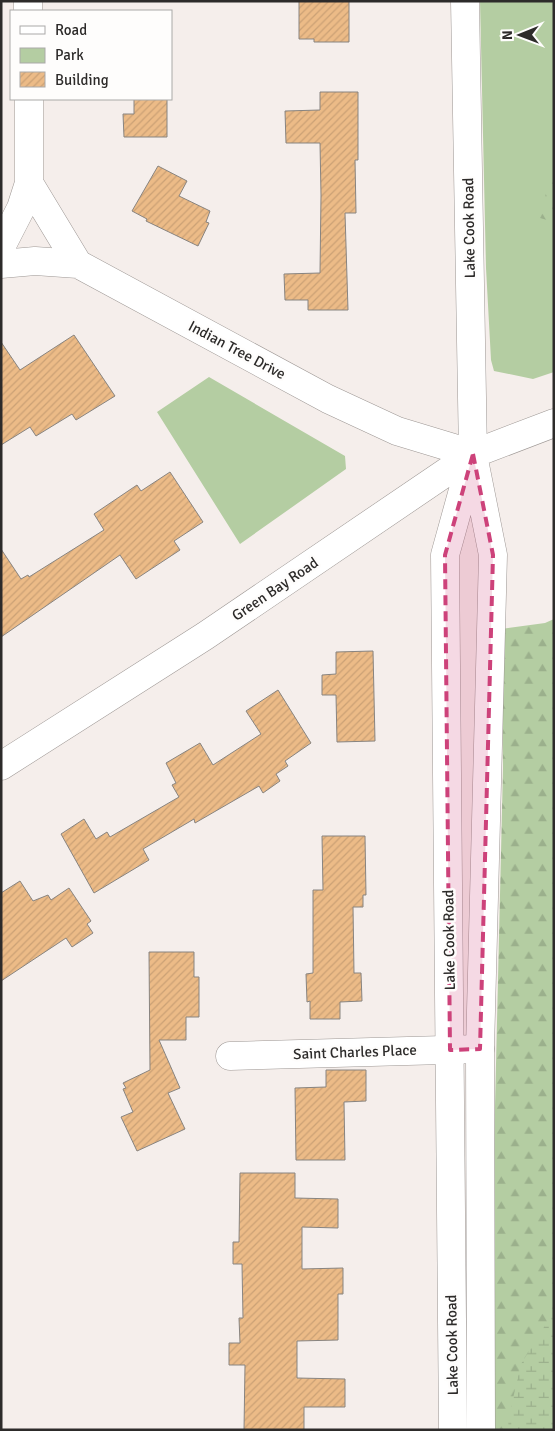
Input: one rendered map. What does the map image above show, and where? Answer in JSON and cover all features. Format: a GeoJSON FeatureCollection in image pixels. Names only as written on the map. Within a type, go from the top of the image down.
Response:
{"type":"FeatureCollection","features":[{"type":"Feature","properties":{"kind":"main road","name":"Lake Cook Road"},"geometry":{"type":"LineString","coordinates":[[465,1],[473,454],[492,555],[480,1049],[481,1430]]}},
{"type":"Feature","properties":{"kind":"main road"},"geometry":{"type":"LineString","coordinates":[[1,246],[21,208],[29,183],[29,100]]}},
{"type":"Feature","properties":{"kind":"main road"},"geometry":{"type":"LineString","coordinates":[[29,183],[78,264]]}},
{"type":"Feature","properties":{"kind":"main road","name":"Indian Tree Drive"},"geometry":{"type":"LineString","coordinates":[[1,264],[35,261],[78,264],[328,399],[397,431],[473,454]]}},
{"type":"Feature","properties":{"kind":"main road","name":"Green Bay Road"},"geometry":{"type":"LineString","coordinates":[[1,766],[205,636],[473,454],[554,423]]}},
{"type":"Feature","properties":{"kind":"main road","name":"Lake Cook Road"},"geometry":{"type":"LineString","coordinates":[[453,1430],[445,555],[473,454]]}},
{"type":"Feature","properties":{"kind":"main road","name":"Saint Charles Place"},"geometry":{"type":"LineString","coordinates":[[230,1056],[480,1049]]}},
{"type":"Feature","properties":{"kind":"highlighted area"},"geometry":{"type":"Polygon","coordinates":[[[473,454],[493,555],[480,1049],[450,1050],[445,555],[473,454]]]}},
{"type":"Feature","properties":{"kind":"green space"},"geometry":{"type":"Polygon","coordinates":[[[480,1],[554,1],[554,372],[533,379],[494,371],[491,360],[486,268],[480,1]]]}},
{"type":"Feature","properties":{"kind":"green space"},"geometry":{"type":"Polygon","coordinates":[[[554,160],[554,222],[540,218],[554,160]]]}},
{"type":"Feature","properties":{"kind":"green space"},"geometry":{"type":"Polygon","coordinates":[[[209,377],[345,456],[346,469],[240,544],[157,412],[209,377]]]}},
{"type":"Feature","properties":{"kind":"green space"},"geometry":{"type":"Polygon","coordinates":[[[554,619],[554,1430],[493,1430],[492,1233],[503,768],[501,629],[545,623],[554,619]]]}},
{"type":"Feature","properties":{"kind":"green space"},"geometry":{"type":"Polygon","coordinates":[[[554,1311],[554,1422],[550,1430],[509,1430],[508,1420],[521,1364],[554,1311]]]}},
{"type":"Feature","properties":{"kind":"building"},"geometry":{"type":"Polygon","coordinates":[[[299,1],[349,1],[349,42],[314,42],[314,39],[299,39],[299,1]]]}},
{"type":"Feature","properties":{"kind":"building"},"geometry":{"type":"Polygon","coordinates":[[[320,92],[358,92],[358,160],[355,160],[356,213],[345,213],[348,310],[308,310],[308,300],[285,300],[284,274],[320,273],[321,195],[320,143],[286,143],[285,111],[320,110],[320,92]]]}},
{"type":"Feature","properties":{"kind":"building"},"geometry":{"type":"Polygon","coordinates":[[[134,100],[167,100],[167,137],[124,137],[123,114],[134,114],[134,100]]]}},
{"type":"Feature","properties":{"kind":"building"},"geometry":{"type":"Polygon","coordinates":[[[158,166],[187,181],[179,196],[210,211],[206,222],[209,223],[198,246],[146,221],[147,219],[132,211],[158,166]]]}},
{"type":"Feature","properties":{"kind":"building"},"geometry":{"type":"Polygon","coordinates":[[[74,335],[115,396],[76,420],[72,414],[36,436],[30,427],[1,445],[1,342],[20,370],[74,335]]]}},
{"type":"Feature","properties":{"kind":"building"},"geometry":{"type":"Polygon","coordinates":[[[170,472],[203,522],[174,541],[180,550],[136,579],[120,555],[1,637],[1,549],[21,579],[28,575],[29,577],[104,530],[94,514],[137,485],[141,491],[170,472]]]}},
{"type":"Feature","properties":{"kind":"building"},"geometry":{"type":"Polygon","coordinates":[[[373,651],[375,741],[337,742],[336,695],[322,695],[322,675],[336,674],[336,652],[373,651]]]}},
{"type":"Feature","properties":{"kind":"building"},"geometry":{"type":"Polygon","coordinates":[[[278,690],[311,743],[285,761],[288,766],[276,774],[280,781],[263,793],[259,786],[195,823],[194,819],[143,849],[149,860],[94,893],[61,834],[84,819],[96,839],[107,832],[110,837],[179,797],[172,785],[176,783],[166,763],[200,743],[213,765],[261,734],[246,711],[278,690]]]}},
{"type":"Feature","properties":{"kind":"building"},"geometry":{"type":"Polygon","coordinates":[[[322,836],[365,836],[366,895],[363,895],[363,907],[353,907],[354,973],[361,973],[362,1001],[340,1002],[340,1019],[310,1019],[310,1001],[307,1002],[306,974],[313,973],[313,890],[323,890],[322,836]]]}},
{"type":"Feature","properties":{"kind":"building"},"geometry":{"type":"Polygon","coordinates":[[[20,881],[33,901],[48,895],[51,900],[69,888],[91,921],[87,924],[93,933],[72,947],[66,938],[1,981],[1,893],[20,881]]]}},
{"type":"Feature","properties":{"kind":"building"},"geometry":{"type":"Polygon","coordinates":[[[149,952],[194,952],[194,977],[199,977],[199,1017],[186,1017],[186,1040],[159,1040],[180,1088],[168,1093],[185,1129],[137,1151],[121,1117],[133,1112],[123,1089],[126,1088],[123,1083],[150,1070],[149,952]]]}},
{"type":"Feature","properties":{"kind":"building"},"geometry":{"type":"Polygon","coordinates":[[[326,1070],[366,1070],[366,1101],[344,1102],[345,1160],[296,1160],[295,1088],[326,1087],[326,1070]]]}},
{"type":"Feature","properties":{"kind":"building"},"geometry":{"type":"Polygon","coordinates":[[[240,1173],[295,1173],[295,1198],[338,1199],[338,1228],[302,1227],[302,1269],[343,1268],[343,1294],[338,1294],[338,1340],[297,1341],[297,1378],[345,1379],[345,1407],[304,1407],[304,1430],[244,1430],[245,1365],[229,1365],[229,1343],[240,1343],[239,1318],[243,1318],[242,1264],[233,1264],[233,1242],[239,1242],[240,1173]]]}}]}
